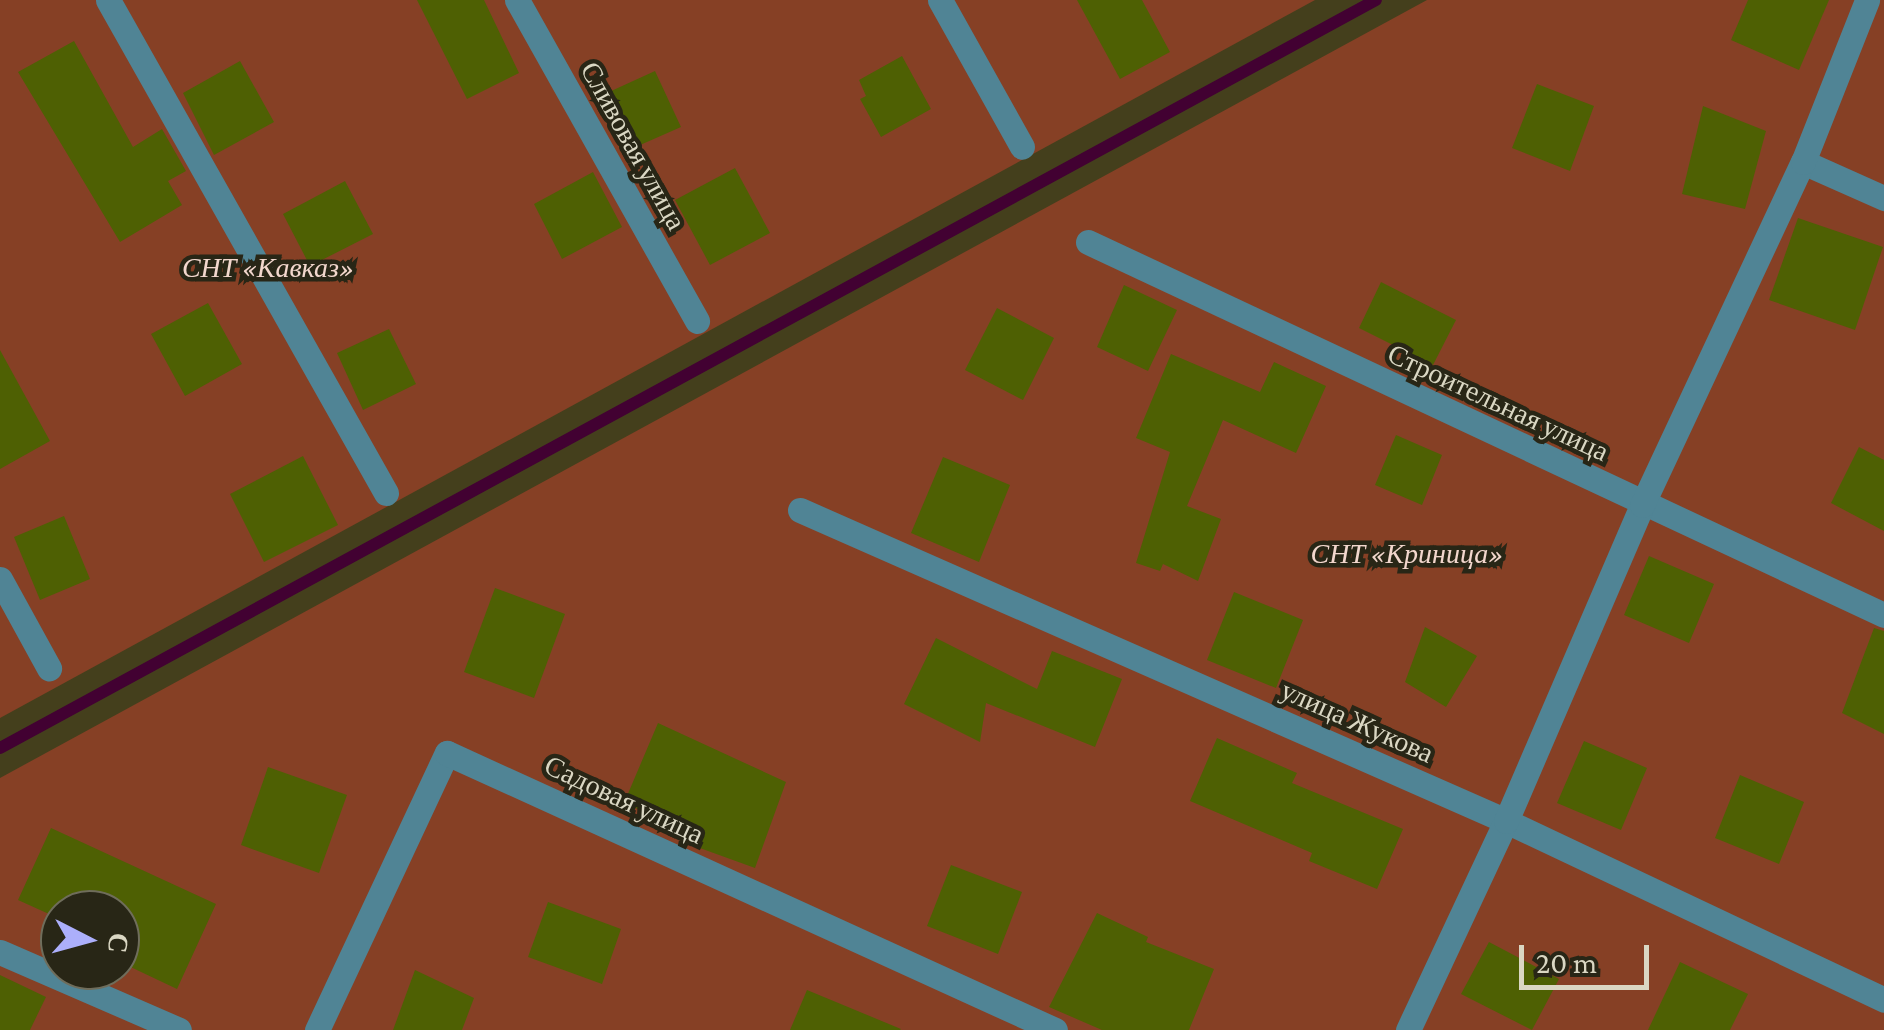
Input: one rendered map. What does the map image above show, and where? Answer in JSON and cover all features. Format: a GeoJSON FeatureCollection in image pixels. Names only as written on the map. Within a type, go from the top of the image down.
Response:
{"type":"FeatureCollection","features":[{"type":"Feature","properties":{"kind":"street"},"geometry":{"type":"LineString","coordinates":[[108,0],[386,492]]}},
{"type":"Feature","properties":{"kind":"street","name":"Сливовая улица"},"geometry":{"type":"LineString","coordinates":[[517,0],[697,321]]}},
{"type":"Feature","properties":{"kind":"street"},"geometry":{"type":"LineString","coordinates":[[940,0],[1022,147]]}},
{"type":"Feature","properties":{"kind":"street"},"geometry":{"type":"LineString","coordinates":[[1408,1030],[1506,821],[1642,505],[1803,162],[1867,0]]}},
{"type":"Feature","properties":{"kind":"street"},"geometry":{"type":"LineString","coordinates":[[1803,162],[1884,198]]}},
{"type":"Feature","properties":{"kind":"street","name":"Строительная улица"},"geometry":{"type":"LineString","coordinates":[[1088,242],[1642,505],[1884,614]]}},
{"type":"Feature","properties":{"kind":"street","name":"улица Жукова"},"geometry":{"type":"LineString","coordinates":[[800,510],[1506,821],[1884,1000]]}},
{"type":"Feature","properties":{"kind":"street"},"geometry":{"type":"LineString","coordinates":[[0,579],[50,668]]}},
{"type":"Feature","properties":{"kind":"street","name":"Садовая улица"},"geometry":{"type":"LineString","coordinates":[[317,1030],[446,752],[1055,1030]]}},
{"type":"Feature","properties":{"kind":"street"},"geometry":{"type":"LineString","coordinates":[[0,952],[179,1030]]}},
{"type":"Feature","properties":{"kind":"green space","name":"СНТ «Кавказ»"},"geometry":{"type":"Polygon","coordinates":[[[0,0],[1315,0],[0,718],[0,0]]]}},
{"type":"Feature","properties":{"kind":"green space","name":"СНТ «Криница»"},"geometry":{"type":"Polygon","coordinates":[[[1427,0],[1884,0],[1884,1030],[0,1030],[0,778],[1427,0]]]}},
{"type":"Feature","properties":{"kind":"building"},"geometry":{"type":"Polygon","coordinates":[[[417,0],[484,0],[519,73],[467,99],[417,0]]]}},
{"type":"Feature","properties":{"kind":"building"},"geometry":{"type":"Polygon","coordinates":[[[1077,0],[1142,0],[1170,52],[1120,79],[1077,0]]]}},
{"type":"Feature","properties":{"kind":"building"},"geometry":{"type":"Polygon","coordinates":[[[1748,0],[1829,0],[1799,70],[1731,40],[1748,0]]]}},
{"type":"Feature","properties":{"kind":"building"},"geometry":{"type":"Polygon","coordinates":[[[74,41],[133,147],[162,129],[186,171],[168,181],[182,205],[120,242],[18,72],[74,41]]]}},
{"type":"Feature","properties":{"kind":"building"},"geometry":{"type":"Polygon","coordinates":[[[902,56],[931,109],[881,137],[860,99],[866,96],[859,80],[902,56]]]}},
{"type":"Feature","properties":{"kind":"building"},"geometry":{"type":"Polygon","coordinates":[[[240,61],[274,122],[214,155],[183,93],[240,61]]]}},
{"type":"Feature","properties":{"kind":"building"},"geometry":{"type":"Polygon","coordinates":[[[655,71],[681,127],[622,153],[598,97],[655,71]]]}},
{"type":"Feature","properties":{"kind":"building"},"geometry":{"type":"Polygon","coordinates":[[[1537,84],[1594,106],[1570,171],[1512,148],[1537,84]]]}},
{"type":"Feature","properties":{"kind":"building"},"geometry":{"type":"Polygon","coordinates":[[[1703,106],[1766,131],[1745,209],[1682,194],[1703,106]]]}},
{"type":"Feature","properties":{"kind":"building"},"geometry":{"type":"Polygon","coordinates":[[[735,168],[770,233],[710,265],[675,200],[735,168]]]}},
{"type":"Feature","properties":{"kind":"building"},"geometry":{"type":"Polygon","coordinates":[[[593,172],[622,227],[562,259],[534,204],[593,172]]]}},
{"type":"Feature","properties":{"kind":"building"},"geometry":{"type":"Polygon","coordinates":[[[345,181],[373,234],[310,266],[283,214],[345,181]]]}},
{"type":"Feature","properties":{"kind":"building"},"geometry":{"type":"Polygon","coordinates":[[[1798,218],[1883,247],[1855,330],[1769,300],[1798,218]]]}},
{"type":"Feature","properties":{"kind":"building"},"geometry":{"type":"Polygon","coordinates":[[[1381,282],[1456,320],[1433,365],[1359,328],[1381,282]]]}},
{"type":"Feature","properties":{"kind":"building"},"geometry":{"type":"Polygon","coordinates":[[[1124,285],[1177,310],[1148,371],[1097,347],[1124,285]]]}},
{"type":"Feature","properties":{"kind":"building"},"geometry":{"type":"Polygon","coordinates":[[[208,303],[242,364],[185,396],[151,334],[208,303]]]}},
{"type":"Feature","properties":{"kind":"building"},"geometry":{"type":"Polygon","coordinates":[[[997,308],[1054,338],[1023,400],[965,370],[997,308]]]}},
{"type":"Feature","properties":{"kind":"building"},"geometry":{"type":"Polygon","coordinates":[[[389,329],[416,384],[363,410],[337,353],[389,329]]]}},
{"type":"Feature","properties":{"kind":"building"},"geometry":{"type":"Polygon","coordinates":[[[0,350],[50,441],[0,469],[0,350]]]}},
{"type":"Feature","properties":{"kind":"building"},"geometry":{"type":"Polygon","coordinates":[[[1171,354],[1260,392],[1274,362],[1326,386],[1296,453],[1223,420],[1187,506],[1221,519],[1198,581],[1163,564],[1160,571],[1136,563],[1170,452],[1136,438],[1171,354]]]}},
{"type":"Feature","properties":{"kind":"building"},"geometry":{"type":"Polygon","coordinates":[[[1396,435],[1442,455],[1422,505],[1375,485],[1396,435]]]}},
{"type":"Feature","properties":{"kind":"building"},"geometry":{"type":"Polygon","coordinates":[[[1859,447],[1884,460],[1884,531],[1831,503],[1859,447]]]}},
{"type":"Feature","properties":{"kind":"building"},"geometry":{"type":"Polygon","coordinates":[[[303,456],[338,525],[264,562],[230,494],[303,456]]]}},
{"type":"Feature","properties":{"kind":"building"},"geometry":{"type":"Polygon","coordinates":[[[943,457],[1010,485],[979,562],[911,533],[943,457]]]}},
{"type":"Feature","properties":{"kind":"building"},"geometry":{"type":"Polygon","coordinates":[[[64,516],[90,579],[40,600],[14,537],[64,516]]]}},
{"type":"Feature","properties":{"kind":"building"},"geometry":{"type":"Polygon","coordinates":[[[1649,556],[1714,584],[1689,643],[1624,615],[1649,556]]]}},
{"type":"Feature","properties":{"kind":"building"},"geometry":{"type":"Polygon","coordinates":[[[495,588],[565,614],[534,698],[464,672],[495,588]]]}},
{"type":"Feature","properties":{"kind":"building"},"geometry":{"type":"Polygon","coordinates":[[[1234,592],[1303,620],[1276,688],[1207,660],[1234,592]]]}},
{"type":"Feature","properties":{"kind":"building"},"geometry":{"type":"Polygon","coordinates":[[[1425,627],[1477,656],[1446,707],[1405,682],[1425,627]]]}},
{"type":"Feature","properties":{"kind":"building"},"geometry":{"type":"Polygon","coordinates":[[[1874,628],[1884,631],[1884,734],[1842,713],[1874,628]]]}},
{"type":"Feature","properties":{"kind":"building"},"geometry":{"type":"Polygon","coordinates":[[[936,638],[1037,689],[1052,651],[1122,679],[1095,747],[986,703],[980,742],[904,704],[936,638]]]}},
{"type":"Feature","properties":{"kind":"building"},"geometry":{"type":"Polygon","coordinates":[[[658,723],[786,782],[755,868],[686,843],[691,832],[624,803],[658,723]]]}},
{"type":"Feature","properties":{"kind":"building"},"geometry":{"type":"Polygon","coordinates":[[[1217,738],[1297,773],[1292,783],[1403,829],[1377,889],[1309,861],[1312,853],[1190,801],[1217,738]]]}},
{"type":"Feature","properties":{"kind":"building"},"geometry":{"type":"Polygon","coordinates":[[[1584,741],[1647,768],[1621,830],[1557,803],[1584,741]]]}},
{"type":"Feature","properties":{"kind":"building"},"geometry":{"type":"Polygon","coordinates":[[[268,767],[347,795],[319,873],[241,845],[268,767]]]}},
{"type":"Feature","properties":{"kind":"building"},"geometry":{"type":"Polygon","coordinates":[[[1740,775],[1804,802],[1779,864],[1715,838],[1740,775]]]}},
{"type":"Feature","properties":{"kind":"building"},"geometry":{"type":"Polygon","coordinates":[[[51,828],[216,904],[177,989],[140,971],[140,890],[40,890],[40,910],[18,900],[51,828]]]}},
{"type":"Feature","properties":{"kind":"building"},"geometry":{"type":"Polygon","coordinates":[[[951,865],[1022,892],[998,954],[927,926],[951,865]]]}},
{"type":"Feature","properties":{"kind":"building"},"geometry":{"type":"Polygon","coordinates":[[[548,902],[621,929],[602,984],[528,957],[548,902]]]}},
{"type":"Feature","properties":{"kind":"building"},"geometry":{"type":"Polygon","coordinates":[[[1097,913],[1148,937],[1146,942],[1214,969],[1189,1030],[1102,1030],[1049,1007],[1097,913]]]}},
{"type":"Feature","properties":{"kind":"building"},"geometry":{"type":"Polygon","coordinates":[[[1489,942],[1559,979],[1532,1030],[1461,994],[1489,942]]]}},
{"type":"Feature","properties":{"kind":"building"},"geometry":{"type":"Polygon","coordinates":[[[1680,962],[1748,994],[1730,1030],[1648,1030],[1680,962]]]}},
{"type":"Feature","properties":{"kind":"building"},"geometry":{"type":"Polygon","coordinates":[[[415,970],[474,998],[462,1030],[393,1030],[415,970]]]}},
{"type":"Feature","properties":{"kind":"building"},"geometry":{"type":"Polygon","coordinates":[[[0,975],[46,997],[30,1030],[0,1030],[0,975]]]}},
{"type":"Feature","properties":{"kind":"building"},"geometry":{"type":"Polygon","coordinates":[[[807,990],[901,1029],[790,1030],[807,990]]]}},
{"type":"Feature","properties":{"kind":"waterway"},"geometry":{"type":"LineString","coordinates":[[0,748],[1376,0]]}}]}
